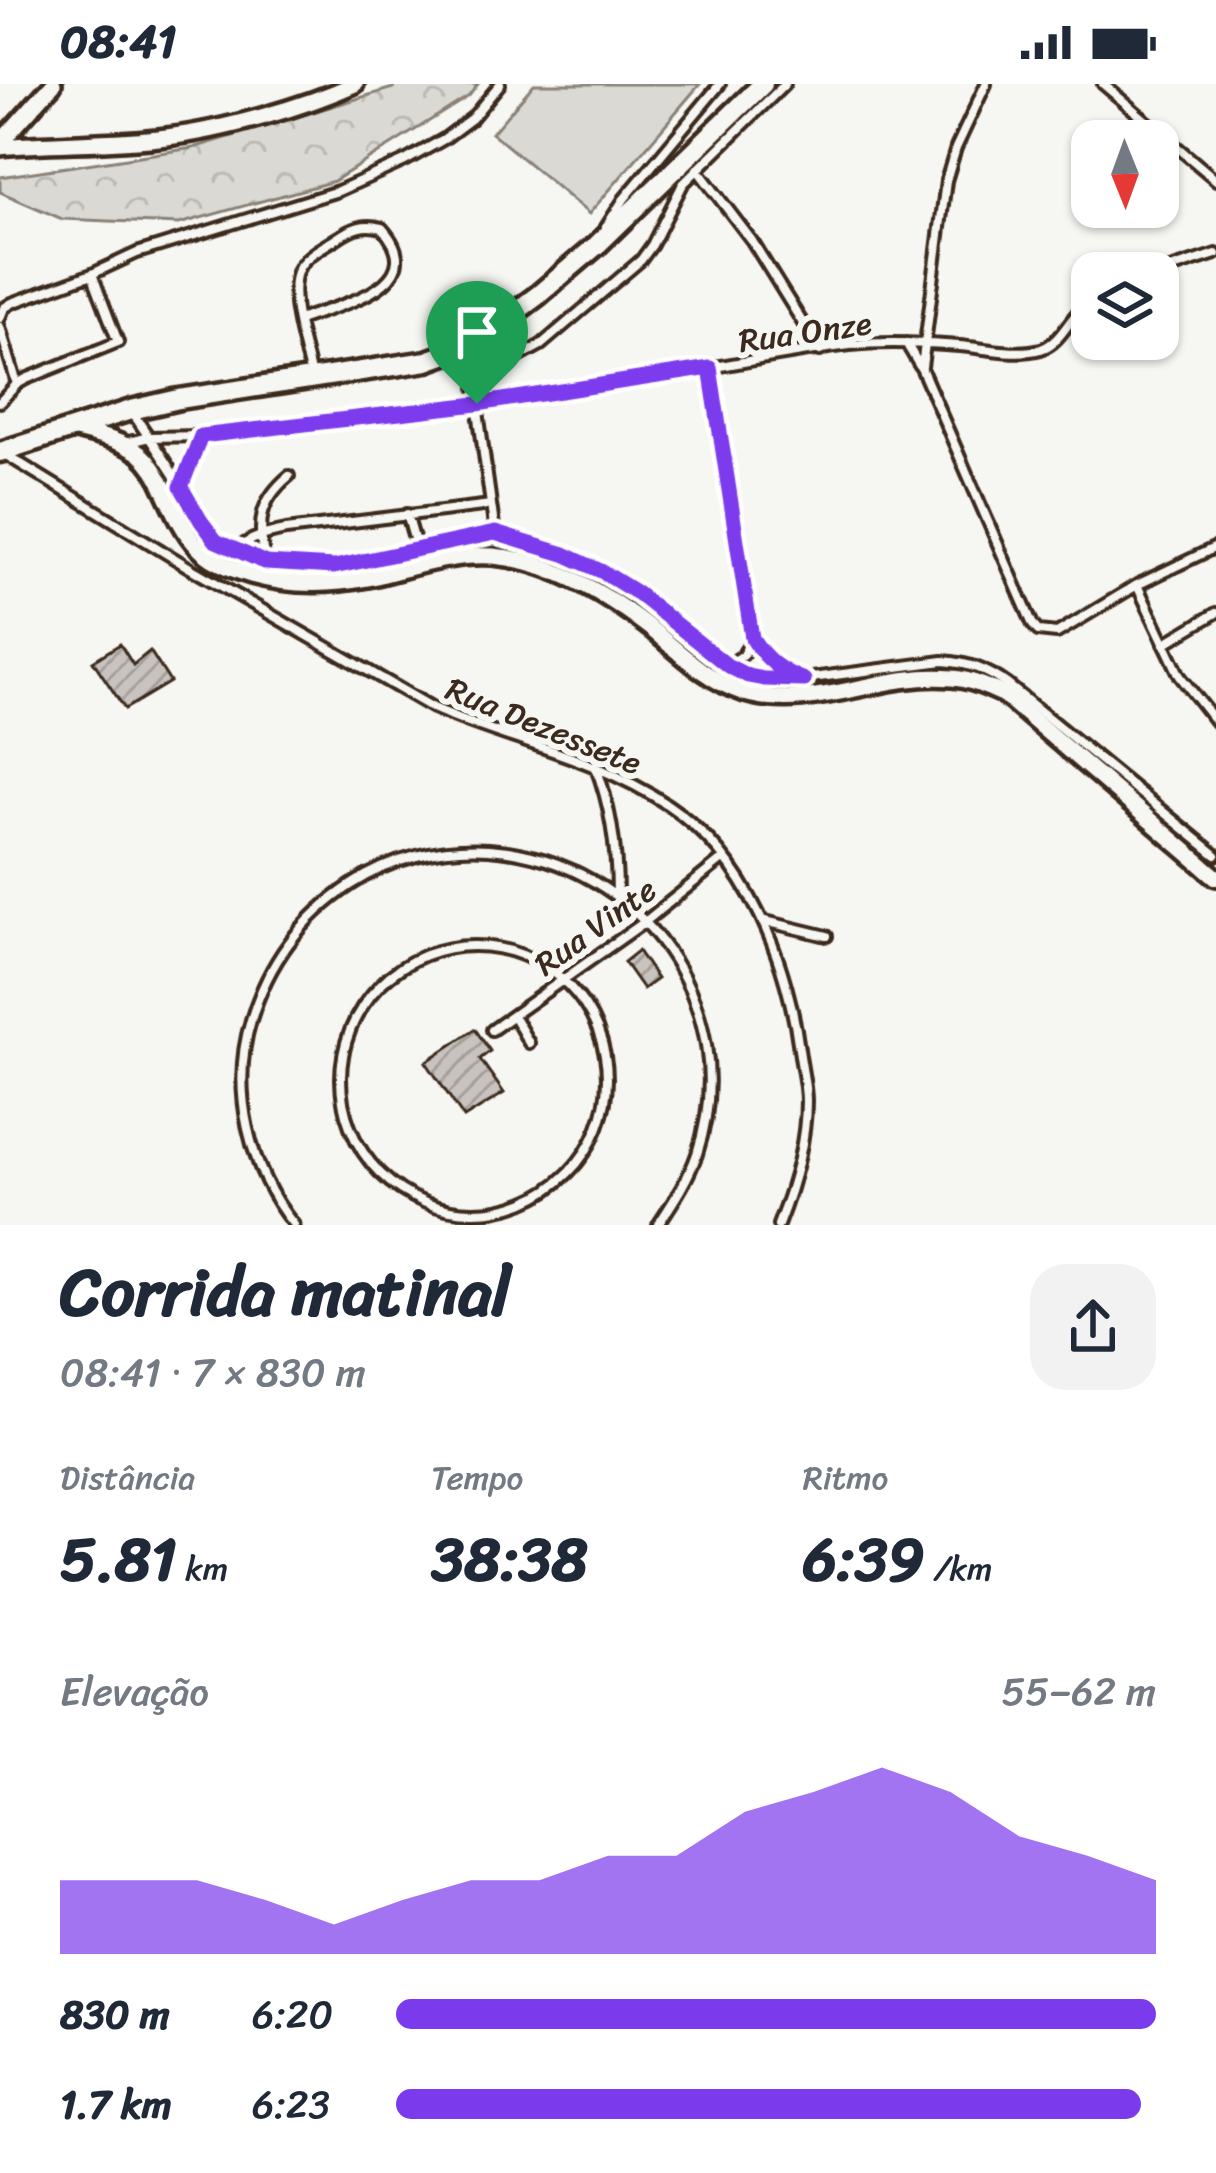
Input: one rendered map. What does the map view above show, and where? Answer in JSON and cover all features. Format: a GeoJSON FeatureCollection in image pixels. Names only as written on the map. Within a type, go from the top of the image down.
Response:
{"type":"FeatureCollection","features":[{"type":"Feature","properties":{"kind":"street"},"geometry":{"type":"LineString","coordinates":[[0,146],[53,84]]}},
{"type":"Feature","properties":{"kind":"street"},"geometry":{"type":"LineString","coordinates":[[0,146],[194,133],[356,84]]}},
{"type":"Feature","properties":{"kind":"street"},"geometry":{"type":"LineString","coordinates":[[1,452],[179,399],[427,361],[471,345],[597,244],[763,84]]}},
{"type":"Feature","properties":{"kind":"street"},"geometry":{"type":"LineString","coordinates":[[72,429],[122,445],[150,463],[190,543],[222,566],[252,575],[280,582],[338,583],[450,558],[497,556],[527,562],[601,594],[718,681],[744,693],[800,698],[928,676],[977,682],[1003,694],[1216,877]]}},
{"type":"Feature","properties":{"kind":"lane"},"geometry":{"type":"LineString","coordinates":[[16,384],[0,323],[4,308],[12,303],[137,253],[338,191],[444,139],[472,118],[500,84]]}},
{"type":"Feature","properties":{"kind":"lane"},"geometry":{"type":"LineString","coordinates":[[597,244],[624,200],[720,84]]}},
{"type":"Feature","properties":{"kind":"lane"},"geometry":{"type":"LineString","coordinates":[[495,533],[476,382],[486,367],[541,345],[641,260],[662,228],[674,197],[785,84]]}},
{"type":"Feature","properties":{"kind":"lane"},"geometry":{"type":"LineString","coordinates":[[922,370],[946,181],[986,84]]}},
{"type":"Feature","properties":{"kind":"lane"},"geometry":{"type":"LineString","coordinates":[[1103,84],[1216,180]]}},
{"type":"Feature","properties":{"kind":"lane"},"geometry":{"type":"LineString","coordinates":[[697,169],[752,241],[820,351]]}},
{"type":"Feature","properties":{"kind":"lane"},"geometry":{"type":"LineString","coordinates":[[299,320],[389,281],[396,252],[382,228],[361,226],[346,232],[296,271],[293,283],[299,320],[311,379]]}},
{"type":"Feature","properties":{"kind":"lane"},"geometry":{"type":"LineString","coordinates":[[1179,266],[1216,254]]}},
{"type":"Feature","properties":{"kind":"lane"},"geometry":{"type":"LineString","coordinates":[[0,403],[16,384],[118,342],[92,274]]}},
{"type":"Feature","properties":{"kind":"lane","name":"Rua Onze"},"geometry":{"type":"LineString","coordinates":[[122,445],[149,437],[201,436],[477,404],[847,346],[927,343],[1027,351],[1060,337],[1071,318]]}},
{"type":"Feature","properties":{"kind":"lane"},"geometry":{"type":"LineString","coordinates":[[906,343],[1038,631],[1057,633],[1137,585],[1216,547]]}},
{"type":"Feature","properties":{"kind":"lane"},"geometry":{"type":"LineString","coordinates":[[710,368],[752,638],[776,667],[804,680]]}},
{"type":"Feature","properties":{"kind":"lane"},"geometry":{"type":"LineString","coordinates":[[131,410],[201,521],[216,541],[234,551],[266,563],[334,567],[495,533],[564,554],[603,572],[748,676],[804,680],[943,661],[983,668],[1216,855]]}},
{"type":"Feature","properties":{"kind":"lane"},"geometry":{"type":"LineString","coordinates":[[181,487],[201,436]]}},
{"type":"Feature","properties":{"kind":"lane","name":"Rua Dezessete"},"geometry":{"type":"LineString","coordinates":[[1,452],[433,708],[594,764],[693,823],[724,858],[765,921],[793,1015],[806,1100],[801,1150],[778,1225]]}},
{"type":"Feature","properties":{"kind":"lane"},"geometry":{"type":"LineString","coordinates":[[266,563],[261,516],[266,501],[289,476]]}},
{"type":"Feature","properties":{"kind":"lane"},"geometry":{"type":"LineString","coordinates":[[234,551],[260,536],[491,505]]}},
{"type":"Feature","properties":{"kind":"lane"},"geometry":{"type":"LineString","coordinates":[[407,514],[418,549]]}},
{"type":"Feature","properties":{"kind":"lane"},"geometry":{"type":"LineString","coordinates":[[1137,585],[1194,698],[1216,722]]}},
{"type":"Feature","properties":{"kind":"lane"},"geometry":{"type":"LineString","coordinates":[[1164,644],[1216,613]]}},
{"type":"Feature","properties":{"kind":"lane"},"geometry":{"type":"LineString","coordinates":[[728,666],[743,655],[752,638]]}},
{"type":"Feature","properties":{"kind":"lane"},"geometry":{"type":"LineString","coordinates":[[594,764],[609,813],[617,896]]}},
{"type":"Feature","properties":{"kind":"lane"},"geometry":{"type":"LineString","coordinates":[[294,1225],[264,1178],[250,1141],[244,1103],[243,1065],[260,990],[278,956],[330,899],[397,862],[473,848],[512,851],[585,874],[646,921],[672,954],[692,991],[704,1031],[707,1114],[697,1155],[680,1193],[658,1225]]}},
{"type":"Feature","properties":{"kind":"lane","name":"Rua Vinte"},"geometry":{"type":"LineString","coordinates":[[492,1030],[646,921],[724,858]]}},
{"type":"Feature","properties":{"kind":"lane"},"geometry":{"type":"LineString","coordinates":[[765,921],[827,936]]}},
{"type":"Feature","properties":{"kind":"lane"},"geometry":{"type":"LineString","coordinates":[[466,946],[501,949],[534,960],[563,979],[586,1005],[601,1036],[608,1070],[606,1105],[594,1138],[575,1167],[549,1190],[517,1205],[483,1212],[448,1210],[415,1198],[386,1179],[363,1153],[347,1122],[341,1088],[343,1053],[354,1020],[374,991],[400,968],[431,953],[466,946]]}},
{"type":"Feature","properties":{"kind":"lane"},"geometry":{"type":"LineString","coordinates":[[513,1016],[529,1042]]}},
{"type":"Feature","properties":{"kind":"green space"},"geometry":{"type":"Polygon","coordinates":[[[396,84],[478,84],[469,96],[334,181],[179,224],[62,219],[0,192],[0,177],[193,148],[396,84]]]}},
{"type":"Feature","properties":{"kind":"green space"},"geometry":{"type":"Polygon","coordinates":[[[534,84],[700,84],[589,214],[492,133],[534,84]]]}},
{"type":"Feature","properties":{"kind":"building"},"geometry":{"type":"Polygon","coordinates":[[[120,644],[133,665],[150,651],[170,682],[125,709],[93,661],[120,644]]]}},
{"type":"Feature","properties":{"kind":"building"},"geometry":{"type":"Polygon","coordinates":[[[638,951],[657,979],[643,989],[624,962],[638,951]]]}},
{"type":"Feature","properties":{"kind":"building"},"geometry":{"type":"Polygon","coordinates":[[[475,1029],[490,1051],[480,1059],[504,1093],[464,1118],[426,1062],[475,1029]]]}},
{"type":"Feature","properties":{"kind":"route"},"geometry":{"type":"LineString","coordinates":[[710,368],[752,638],[776,667],[804,680],[764,679],[728,666],[637,593],[564,554],[495,533],[334,567],[266,563],[216,541],[181,487],[201,436],[477,404],[710,368]]}}]}
